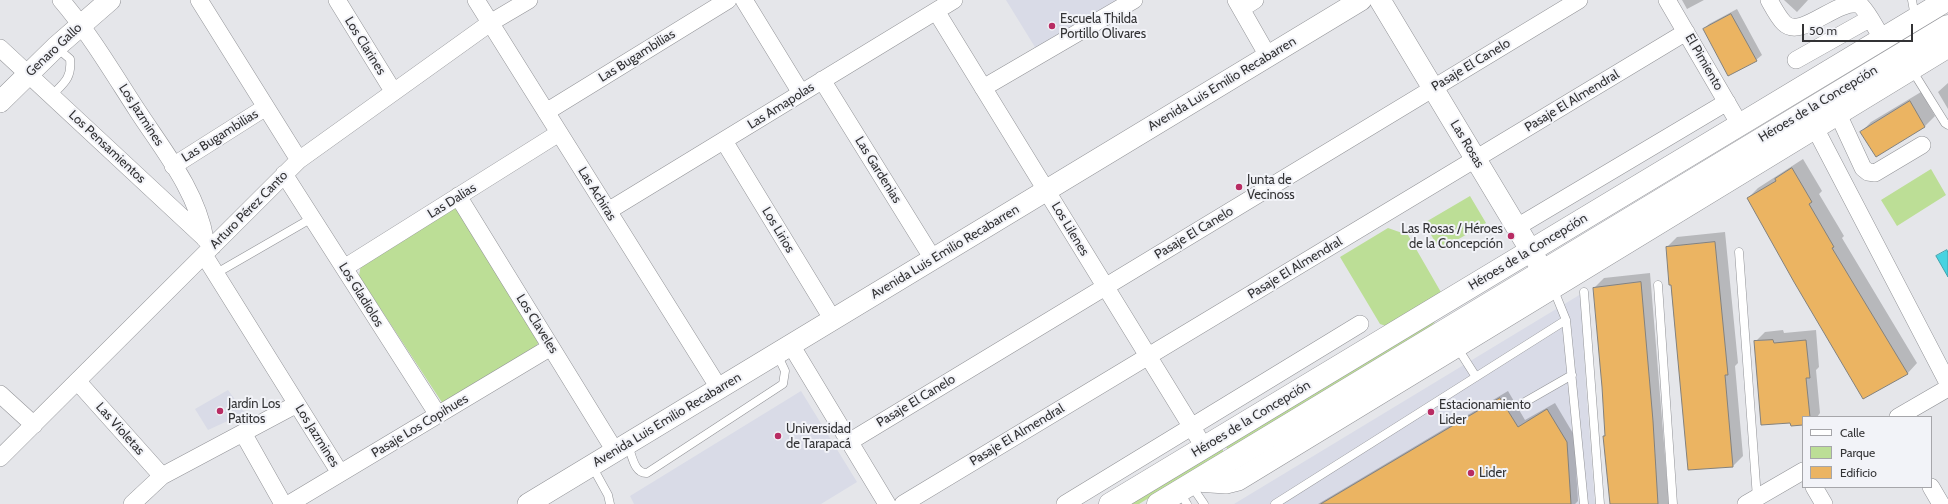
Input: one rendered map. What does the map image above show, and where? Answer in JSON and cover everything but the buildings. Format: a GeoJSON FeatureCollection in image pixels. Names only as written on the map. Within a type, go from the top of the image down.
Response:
{"type":"FeatureCollection","features":[{"type":"Feature","properties":{"kind":"main road","name":"Héroes de la Concepción"},"geometry":{"type":"LineString","coordinates":[[1110,504],[1883,39],[1914,10],[1947,0]]}},
{"type":"Feature","properties":{"kind":"main road","name":"Héroes de la Concepción"},"geometry":{"type":"LineString","coordinates":[[1158,504],[1188,490],[1451,338],[1904,63],[1948,26]]}},
{"type":"Feature","properties":{"kind":"main road"},"geometry":{"type":"LineString","coordinates":[[1904,63],[1948,47]]}},
{"type":"Feature","properties":{"kind":"street","name":"Los Jazmines"},"geometry":{"type":"LineString","coordinates":[[61,0],[82,25],[196,203],[202,220],[207,247],[215,274],[340,473]]}},
{"type":"Feature","properties":{"kind":"street","name":"Genaro Gallo"},"geometry":{"type":"LineString","coordinates":[[0,102],[56,47],[110,0]]}},
{"type":"Feature","properties":{"kind":"street"},"geometry":{"type":"LineString","coordinates":[[199,0],[299,160]]}},
{"type":"Feature","properties":{"kind":"street","name":"Los Clarines"},"geometry":{"type":"LineString","coordinates":[[337,0],[393,91]]}},
{"type":"Feature","properties":{"kind":"street","name":"Las Achiras"},"geometry":{"type":"LineString","coordinates":[[476,0],[719,388]]}},
{"type":"Feature","properties":{"kind":"street","name":"Arturo Pérez Canto"},"geometry":{"type":"LineString","coordinates":[[0,458],[78,382],[207,247],[299,160],[393,91],[490,23],[529,0]]}},
{"type":"Feature","properties":{"kind":"street","name":"Las Bugambilias"},"geometry":{"type":"LineString","coordinates":[[546,112],[728,0]]}},
{"type":"Feature","properties":{"kind":"street"},"geometry":{"type":"LineString","coordinates":[[744,0],[802,93]]}},
{"type":"Feature","properties":{"kind":"street","name":"Las Amapolas"},"geometry":{"type":"LineString","coordinates":[[608,211],[954,0]]}},
{"type":"Feature","properties":{"kind":"street"},"geometry":{"type":"LineString","coordinates":[[983,88],[1134,0]]}},
{"type":"Feature","properties":{"kind":"street","name":"Avenida Luis Emilio Recabarren"},"geometry":{"type":"LineString","coordinates":[[536,502],[719,388],[1361,0]]}},
{"type":"Feature","properties":{"kind":"street","name":"Las Rosas"},"geometry":{"type":"LineString","coordinates":[[1380,0],[1548,279]]}},
{"type":"Feature","properties":{"kind":"street","name":"Pasaje El Canelo"},"geometry":{"type":"LineString","coordinates":[[849,442],[1579,0]]}},
{"type":"Feature","properties":{"kind":"street","name":"El Pimiento"},"geometry":{"type":"LineString","coordinates":[[1667,0],[1740,125]]}},
{"type":"Feature","properties":{"kind":"street"},"geometry":{"type":"LineString","coordinates":[[1769,0],[1784,24],[1791,27],[1799,25],[1835,4],[1847,0],[1860,5],[1883,39]]}},
{"type":"Feature","properties":{"kind":"street"},"geometry":{"type":"LineString","coordinates":[[1244,3],[1268,56]]}},
{"type":"Feature","properties":{"kind":"street","name":"Los Lilenes"},"geometry":{"type":"LineString","coordinates":[[936,11],[1204,447]]}},
{"type":"Feature","properties":{"kind":"street"},"geometry":{"type":"LineString","coordinates":[[1796,60],[1869,19]]}},
{"type":"Feature","properties":{"kind":"street","name":"Pasaje El Almendral"},"geometry":{"type":"LineString","coordinates":[[903,504],[1686,32]]}},
{"type":"Feature","properties":{"kind":"street","name":"Los Pensamientos"},"geometry":{"type":"LineString","coordinates":[[0,48],[52,95],[207,247]]}},
{"type":"Feature","properties":{"kind":"street","name":"Héroes de la Concepción"},"geometry":{"type":"LineString","coordinates":[[1548,279],[1815,128],[1838,114],[1904,63]]}},
{"type":"Feature","properties":{"kind":"street","name":"Las Gardenias"},"geometry":{"type":"LineString","coordinates":[[822,80],[933,259]]}},
{"type":"Feature","properties":{"kind":"street","name":"Héroes de la Concepción"},"geometry":{"type":"LineString","coordinates":[[1517,227],[1727,102]]}},
{"type":"Feature","properties":{"kind":"street","name":"Las Bugambilias"},"geometry":{"type":"LineString","coordinates":[[173,166],[266,107]]}},
{"type":"Feature","properties":{"kind":"street"},"geometry":{"type":"LineString","coordinates":[[1838,114],[1863,168],[1868,172],[1875,173],[1922,145]]}},
{"type":"Feature","properties":{"kind":"street"},"geometry":{"type":"LineString","coordinates":[[1815,128],[1948,383]]}},
{"type":"Feature","properties":{"kind":"street","name":"Las Dalias"},"geometry":{"type":"LineString","coordinates":[[344,268],[559,133]]}},
{"type":"Feature","properties":{"kind":"street","name":"Los Lirios"},"geometry":{"type":"LineString","coordinates":[[724,141],[833,320]]}},
{"type":"Feature","properties":{"kind":"street","name":"Los Gladiolos"},"geometry":{"type":"LineString","coordinates":[[284,174],[438,415]]}},
{"type":"Feature","properties":{"kind":"street","name":"Los Claveles"},"geometry":{"type":"LineString","coordinates":[[458,196],[551,347],[621,448]]}},
{"type":"Feature","properties":{"kind":"street","name":"Héroes de la Concepción"},"geometry":{"type":"LineString","coordinates":[[1065,504],[1360,324]]}},
{"type":"Feature","properties":{"kind":"street","name":"Pasaje Los Copihues"},"geometry":{"type":"LineString","coordinates":[[289,504],[551,347]]}},
{"type":"Feature","properties":{"kind":"street"},"geometry":{"type":"LineString","coordinates":[[784,349],[849,442],[887,504]]}},
{"type":"Feature","properties":{"kind":"street","name":"Las Violetas"},"geometry":{"type":"LineString","coordinates":[[78,382],[162,476]]}},
{"type":"Feature","properties":{"kind":"street"},"geometry":{"type":"LineString","coordinates":[[1900,416],[1948,388]]}},
{"type":"Feature","properties":{"kind":"street"},"geometry":{"type":"LineString","coordinates":[[0,394],[34,425]]}},
{"type":"Feature","properties":{"kind":"street"},"geometry":{"type":"LineString","coordinates":[[141,501],[162,476],[297,404]]}},
{"type":"Feature","properties":{"kind":"street"},"geometry":{"type":"LineString","coordinates":[[243,433],[283,504]]}},
{"type":"Feature","properties":{"kind":"street"},"geometry":{"type":"LineString","coordinates":[[1752,501],[1802,472]]}},
{"type":"Feature","properties":{"kind":"street"},"geometry":{"type":"LineString","coordinates":[[1815,488],[1824,504]]}},
{"type":"Feature","properties":{"kind":"street"},"geometry":{"type":"LineString","coordinates":[[1932,488],[1940,504]]}},
{"type":"Feature","properties":{"kind":"lane"},"geometry":{"type":"LineString","coordinates":[[52,95],[67,80],[71,70],[70,60],[56,47]]}},
{"type":"Feature","properties":{"kind":"lane"},"geometry":{"type":"LineString","coordinates":[[1904,63],[1945,123],[1948,125]]}},
{"type":"Feature","properties":{"kind":"lane"},"geometry":{"type":"LineString","coordinates":[[215,274],[312,218]]}},
{"type":"Feature","properties":{"kind":"lane"},"geometry":{"type":"LineString","coordinates":[[1739,252],[1752,501]]}},
{"type":"Feature","properties":{"kind":"lane"},"geometry":{"type":"LineString","coordinates":[[1548,279],[1566,320],[1584,504]]}},
{"type":"Feature","properties":{"kind":"lane"},"geometry":{"type":"LineString","coordinates":[[1658,284],[1673,504]]}},
{"type":"Feature","properties":{"kind":"lane"},"geometry":{"type":"LineString","coordinates":[[1584,292],[1600,504]]}},
{"type":"Feature","properties":{"kind":"lane"},"geometry":{"type":"LineString","coordinates":[[1275,504],[1566,320]]}},
{"type":"Feature","properties":{"kind":"lane"},"geometry":{"type":"LineString","coordinates":[[1451,338],[1476,376]]}},
{"type":"Feature","properties":{"kind":"lane"},"geometry":{"type":"LineString","coordinates":[[621,448],[638,470],[642,473],[647,473],[783,384],[785,371],[784,349]]}},
{"type":"Feature","properties":{"kind":"lane"},"geometry":{"type":"LineString","coordinates":[[1518,406],[1572,375]]}},
{"type":"Feature","properties":{"kind":"lane"},"geometry":{"type":"LineString","coordinates":[[592,466],[608,495],[610,504]]}},
{"type":"Feature","properties":{"kind":"lane"},"geometry":{"type":"LineString","coordinates":[[1188,490],[1204,504]]}},
{"type":"Feature","properties":{"kind":"shaded area","name":"Escuela Thilda Portillo Olivares"},"geometry":{"type":"Polygon","coordinates":[[[1006,0],[1126,0],[1038,52],[1006,0]]]}},
{"type":"Feature","properties":{"kind":"shaded area"},"geometry":{"type":"Polygon","coordinates":[[[1581,294],[1595,504],[1234,504],[1581,294]]]}},
{"type":"Feature","properties":{"kind":"shaded area","name":"Jardín Los Patitos"},"geometry":{"type":"Polygon","coordinates":[[[228,390],[245,413],[208,430],[195,409],[228,390]]]}},
{"type":"Feature","properties":{"kind":"shaded area","name":"Universidad de Tarapacá"},"geometry":{"type":"Polygon","coordinates":[[[801,391],[857,482],[821,504],[634,504],[630,496],[801,391]]]}},
{"type":"Feature","properties":{"kind":"green space"},"geometry":{"type":"Polygon","coordinates":[[[1931,169],[1946,195],[1897,226],[1881,200],[1931,169]]]}},
{"type":"Feature","properties":{"kind":"green space"},"geometry":{"type":"Polygon","coordinates":[[[1470,196],[1486,223],[1440,250],[1424,223],[1470,196]]]}},
{"type":"Feature","properties":{"kind":"green space"},"geometry":{"type":"Polygon","coordinates":[[[455,206],[540,339],[535,349],[443,404],[359,276],[361,264],[455,206]]]}},
{"type":"Feature","properties":{"kind":"green space"},"geometry":{"type":"Polygon","coordinates":[[[1388,228],[1408,235],[1442,294],[1389,327],[1380,324],[1340,257],[1388,228]]]}},
{"type":"Feature","properties":{"kind":"green space"},"geometry":{"type":"Polygon","coordinates":[[[1438,318],[1429,329],[1228,450],[1226,447],[1438,318]]]}},
{"type":"Feature","properties":{"kind":"green space"},"geometry":{"type":"Polygon","coordinates":[[[1222,449],[1224,452],[1139,504],[1131,504],[1222,449]]]}},
{"type":"Feature","properties":{"kind":"water"},"geometry":{"type":"Polygon","coordinates":[[[1947,250],[1948,253],[1948,277],[1936,256],[1947,250]]]}},
{"type":"Feature","properties":{"kind":"place","name":"Escuela Thilda Portillo Olivares"},"geometry":{"type":"Point","coordinates":[1052,26]}},
{"type":"Feature","properties":{"kind":"place","name":"Junta de Vecinoss"},"geometry":{"type":"Point","coordinates":[1239,187]}},
{"type":"Feature","properties":{"kind":"place","name":"Las Rosas / Héroes de la Concepción"},"geometry":{"type":"Point","coordinates":[1511,236]}},
{"type":"Feature","properties":{"kind":"place","name":"Jardín Los Patitos"},"geometry":{"type":"Point","coordinates":[220,411]}},
{"type":"Feature","properties":{"kind":"place","name":"Estacionamiento Lider"},"geometry":{"type":"Point","coordinates":[1431,412]}},
{"type":"Feature","properties":{"kind":"place","name":"Universidad de Tarapacá"},"geometry":{"type":"Point","coordinates":[778,436]}},
{"type":"Feature","properties":{"kind":"place","name":"Lider"},"geometry":{"type":"Point","coordinates":[1471,473]}}]}
